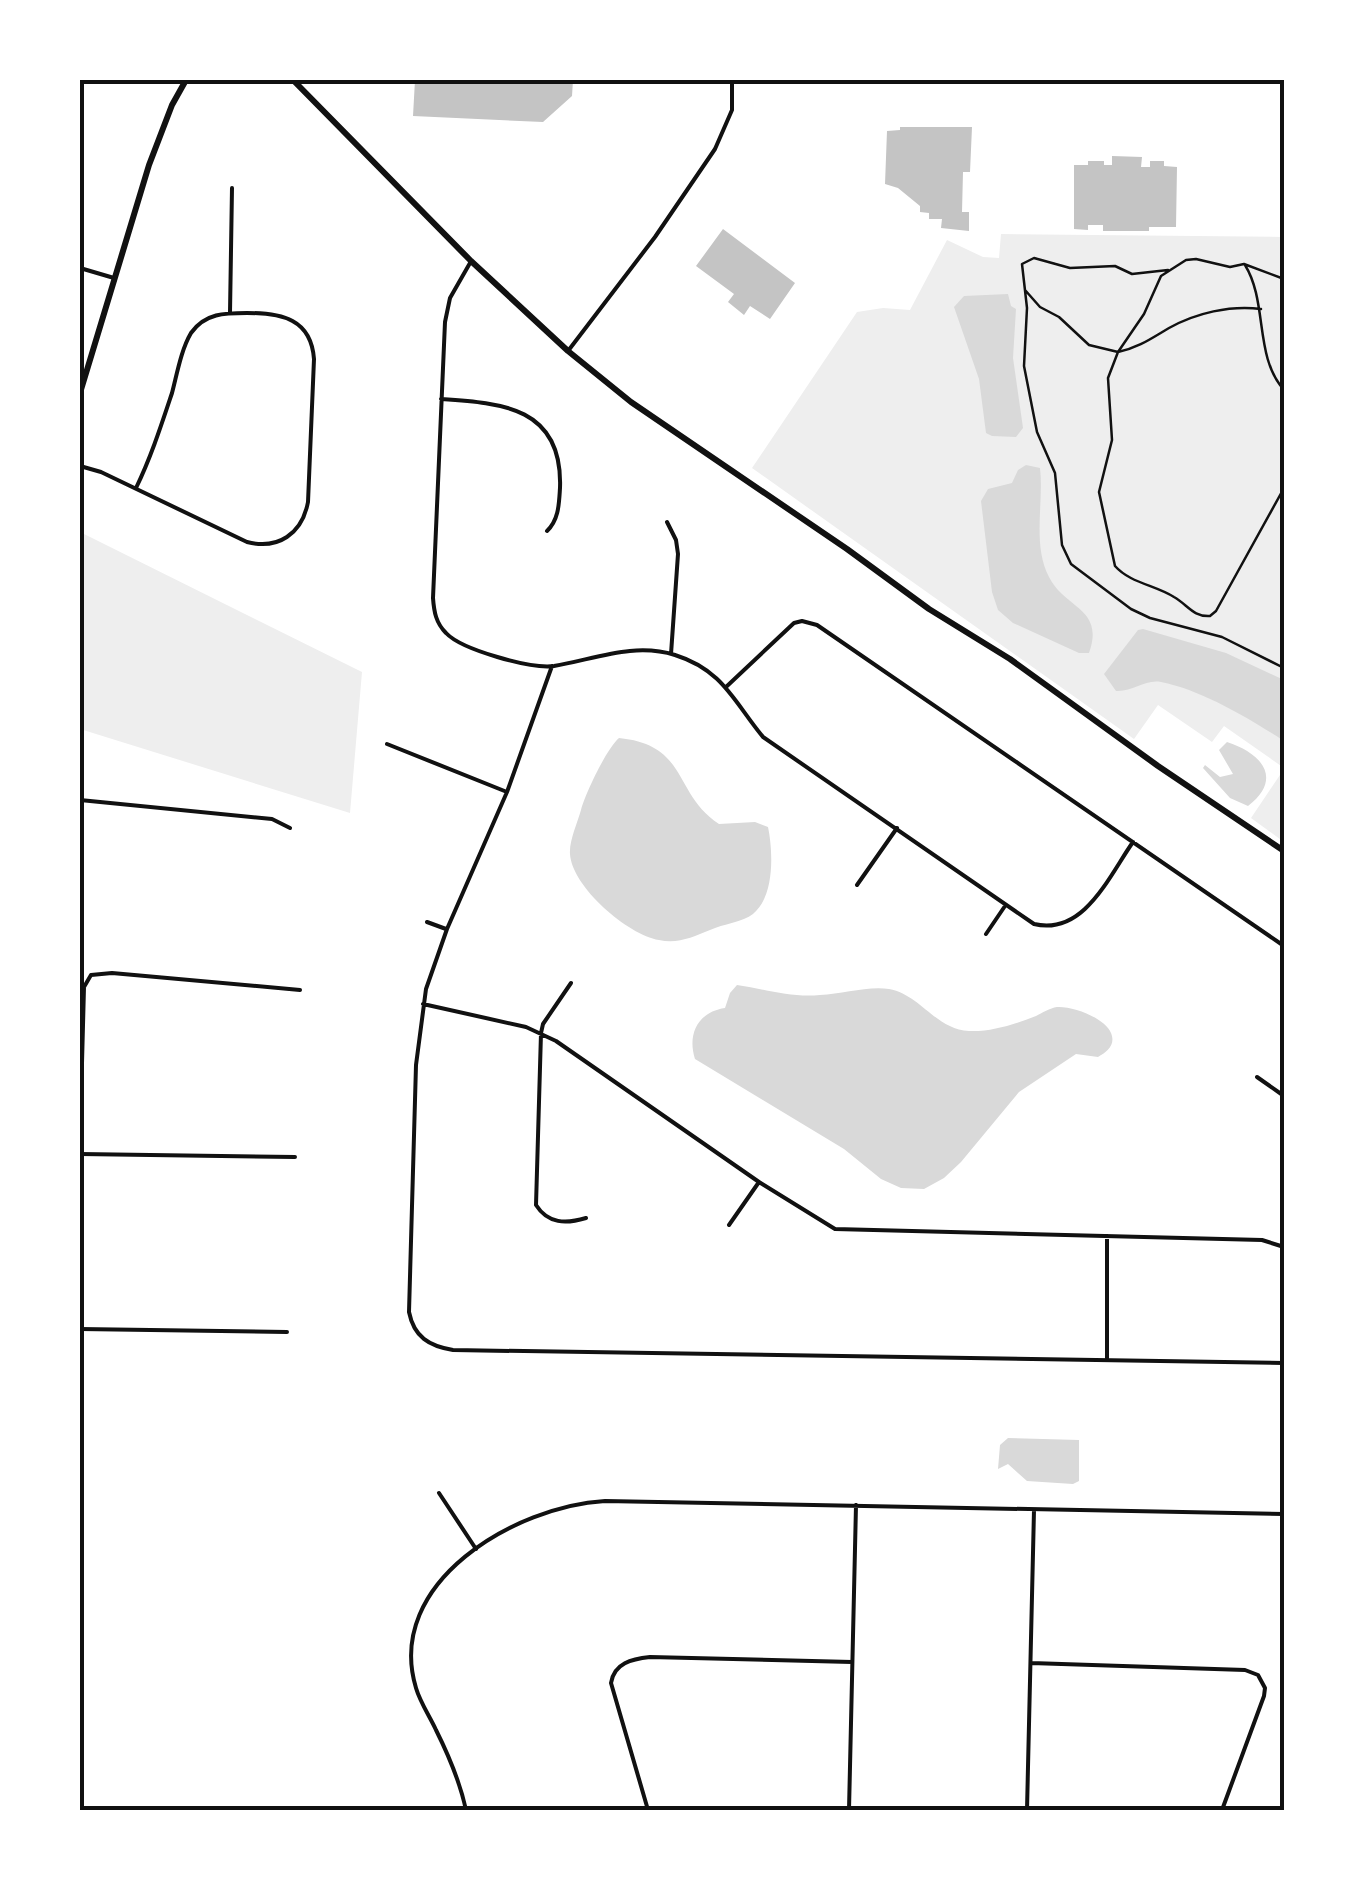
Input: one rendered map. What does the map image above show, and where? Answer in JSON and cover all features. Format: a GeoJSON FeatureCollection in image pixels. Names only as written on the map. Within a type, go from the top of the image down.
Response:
{"type":"FeatureCollection","features":[{"type":"Feature","properties":{"kind":"main road"},"geometry":{"type":"LineString","coordinates":[[80,393],[160,133],[186,80]]}},
{"type":"Feature","properties":{"kind":"main road"},"geometry":{"type":"LineString","coordinates":[[292,80],[471,261],[568,351],[667,429],[929,609],[1010,659],[1284,851]]}},
{"type":"Feature","properties":{"kind":"street"},"geometry":{"type":"LineString","coordinates":[[568,351],[655,237],[715,149],[732,110],[732,80]]}},
{"type":"Feature","properties":{"kind":"street"},"geometry":{"type":"LineString","coordinates":[[230,313],[232,188]]}},
{"type":"Feature","properties":{"kind":"street"},"geometry":{"type":"LineString","coordinates":[[471,261],[448,307],[441,400],[433,598],[438,623],[450,638],[520,663],[552,666],[636,650],[672,654],[699,666],[726,687],[763,737],[1034,924],[1070,922],[1086,909],[1133,842]]}},
{"type":"Feature","properties":{"kind":"street"},"geometry":{"type":"LineString","coordinates":[[80,268],[114,278]]}},
{"type":"Feature","properties":{"kind":"street"},"geometry":{"type":"LineString","coordinates":[[80,466],[136,488],[247,542],[265,545],[286,538],[301,524],[308,502],[314,360],[310,339],[302,327],[275,313],[230,313],[208,318],[192,332],[154,450],[136,488]]}},
{"type":"Feature","properties":{"kind":"street"},"geometry":{"type":"LineString","coordinates":[[441,400],[508,406],[538,425],[560,466],[558,510],[547,531]]}},
{"type":"Feature","properties":{"kind":"street"},"geometry":{"type":"LineString","coordinates":[[667,522],[678,554],[672,654]]}},
{"type":"Feature","properties":{"kind":"street"},"geometry":{"type":"LineString","coordinates":[[726,687],[794,622],[802,620],[835,636],[1284,946]]}},
{"type":"Feature","properties":{"kind":"street"},"geometry":{"type":"LineString","coordinates":[[552,666],[507,792],[447,929],[423,1004],[416,1064],[409,1312],[418,1334],[430,1344],[452,1350],[1284,1363]]}},
{"type":"Feature","properties":{"kind":"street"},"geometry":{"type":"LineString","coordinates":[[387,744],[507,792]]}},
{"type":"Feature","properties":{"kind":"street"},"geometry":{"type":"LineString","coordinates":[[80,800],[272,819],[290,828]]}},
{"type":"Feature","properties":{"kind":"street"},"geometry":{"type":"LineString","coordinates":[[858,885],[896,828]]}},
{"type":"Feature","properties":{"kind":"street"},"geometry":{"type":"LineString","coordinates":[[986,934],[1004,906]]}},
{"type":"Feature","properties":{"kind":"street"},"geometry":{"type":"LineString","coordinates":[[427,922],[447,929]]}},
{"type":"Feature","properties":{"kind":"street"},"geometry":{"type":"LineString","coordinates":[[80,1140],[84,988],[90,975],[112,973],[300,990]]}},
{"type":"Feature","properties":{"kind":"street"},"geometry":{"type":"LineString","coordinates":[[571,983],[540,1033],[536,1205],[544,1215],[564,1223],[586,1218]]}},
{"type":"Feature","properties":{"kind":"street"},"geometry":{"type":"LineString","coordinates":[[423,1004],[540,1033],[835,1230],[1262,1240],[1284,1247]]}},
{"type":"Feature","properties":{"kind":"street"},"geometry":{"type":"LineString","coordinates":[[1256,1077],[1284,1096]]}},
{"type":"Feature","properties":{"kind":"street"},"geometry":{"type":"LineString","coordinates":[[80,1154],[295,1157]]}},
{"type":"Feature","properties":{"kind":"street"},"geometry":{"type":"LineString","coordinates":[[729,1225],[759,1182]]}},
{"type":"Feature","properties":{"kind":"street"},"geometry":{"type":"LineString","coordinates":[[1106,1360],[1107,1236]]}},
{"type":"Feature","properties":{"kind":"street"},"geometry":{"type":"LineString","coordinates":[[80,1329],[287,1332]]}},
{"type":"Feature","properties":{"kind":"street"},"geometry":{"type":"LineString","coordinates":[[439,1494],[476,1549]]}},
{"type":"Feature","properties":{"kind":"street"},"geometry":{"type":"LineString","coordinates":[[466,1810],[456,1774],[416,1689],[412,1658],[415,1628],[430,1592],[442,1577],[476,1549],[538,1515],[584,1502],[1284,1514]]}},
{"type":"Feature","properties":{"kind":"street"},"geometry":{"type":"LineString","coordinates":[[850,1810],[856,1505]]}},
{"type":"Feature","properties":{"kind":"street"},"geometry":{"type":"LineString","coordinates":[[1027,1810],[1034,1510]]}},
{"type":"Feature","properties":{"kind":"street"},"geometry":{"type":"LineString","coordinates":[[648,1810],[611,1683],[619,1667],[634,1659],[650,1657],[852,1662]]}},
{"type":"Feature","properties":{"kind":"street"},"geometry":{"type":"LineString","coordinates":[[1031,1663],[1245,1670],[1258,1674],[1264,1696],[1222,1810]]}},
{"type":"Feature","properties":{"kind":"path"},"geometry":{"type":"LineString","coordinates":[[1168,270],[1132,274],[1115,266],[1070,268],[1028,258],[1021,268],[1027,308],[1024,366],[1037,432],[1055,472],[1062,545],[1071,564],[1131,609],[1222,638],[1284,668]]}},
{"type":"Feature","properties":{"kind":"path"},"geometry":{"type":"LineString","coordinates":[[1284,279],[1244,264],[1230,267],[1196,259],[1186,260],[1161,276],[1138,325],[1118,352],[1108,378],[1112,440],[1099,492],[1111,558],[1121,574],[1176,597],[1194,614],[1210,616],[1284,488]]}},
{"type":"Feature","properties":{"kind":"path"},"geometry":{"type":"LineString","coordinates":[[1244,264],[1255,283],[1271,366],[1284,390]]}},
{"type":"Feature","properties":{"kind":"path"},"geometry":{"type":"LineString","coordinates":[[1024,288],[1040,307],[1060,317],[1089,345],[1118,352],[1216,310],[1261,308]]}},
{"type":"Feature","properties":{"kind":"shaded area"},"geometry":{"type":"Polygon","coordinates":[[[1001,234],[1284,237],[1284,768],[1224,726],[1212,742],[1158,705],[1134,739],[752,468],[857,312],[883,308],[910,310],[947,240],[983,257],[999,258],[1001,234]]]}},
{"type":"Feature","properties":{"kind":"shaded area"},"geometry":{"type":"Polygon","coordinates":[[[1008,294],[1016,309],[1013,358],[1023,428],[1016,437],[986,433],[979,379],[954,307],[964,296],[1008,294]]]}},
{"type":"Feature","properties":{"kind":"shaded area"},"geometry":{"type":"Polygon","coordinates":[[[1026,465],[1040,468],[1044,565],[1056,588],[1088,618],[1093,638],[1089,653],[1079,653],[1013,623],[998,610],[992,592],[981,501],[988,489],[1012,483],[1018,470],[1026,465]]]}},
{"type":"Feature","properties":{"kind":"shaded area"},"geometry":{"type":"Polygon","coordinates":[[[80,532],[362,672],[350,813],[80,729],[80,532]]]}},
{"type":"Feature","properties":{"kind":"shaded area"},"geometry":{"type":"Polygon","coordinates":[[[1138,630],[1226,653],[1284,680],[1284,741],[1225,706],[1177,686],[1155,682],[1116,691],[1104,674],[1138,630]]]}},
{"type":"Feature","properties":{"kind":"shaded area"},"geometry":{"type":"Polygon","coordinates":[[[619,738],[658,750],[704,812],[719,824],[755,822],[768,827],[769,885],[753,914],[685,939],[659,940],[618,919],[580,881],[570,854],[572,838],[592,783],[619,738]]]}},
{"type":"Feature","properties":{"kind":"shaded area"},"geometry":{"type":"Polygon","coordinates":[[[1227,742],[1250,753],[1264,768],[1265,786],[1248,806],[1230,798],[1203,768],[1205,765],[1220,777],[1233,774],[1219,750],[1227,742]]]}},
{"type":"Feature","properties":{"kind":"shaded area"},"geometry":{"type":"Polygon","coordinates":[[[1284,769],[1284,842],[1251,818],[1284,769]]]}},
{"type":"Feature","properties":{"kind":"shaded area"},"geometry":{"type":"Polygon","coordinates":[[[737,985],[810,996],[889,989],[910,998],[947,1024],[969,1031],[1003,1027],[1064,1007],[1102,1022],[1112,1041],[1098,1057],[1076,1054],[1019,1092],[944,1178],[924,1189],[901,1188],[695,1059],[693,1041],[697,1026],[708,1014],[725,1008],[737,985]]]}},
{"type":"Feature","properties":{"kind":"shaded area"},"geometry":{"type":"Polygon","coordinates":[[[1008,1438],[1079,1440],[1079,1481],[1027,1481],[1008,1464],[998,1469],[1000,1445],[1008,1438]]]}},
{"type":"Feature","properties":{"kind":"building"},"geometry":{"type":"Polygon","coordinates":[[[415,80],[573,80],[572,96],[543,122],[413,116],[415,80]]]}},
{"type":"Feature","properties":{"kind":"building"},"geometry":{"type":"Polygon","coordinates":[[[900,127],[972,127],[970,172],[963,172],[962,212],[969,212],[969,231],[941,228],[942,219],[929,219],[929,213],[920,212],[920,206],[898,188],[885,184],[887,131],[900,127]]]}},
{"type":"Feature","properties":{"kind":"building"},"geometry":{"type":"Polygon","coordinates":[[[1112,156],[1142,157],[1141,167],[1150,167],[1150,161],[1164,161],[1164,166],[1177,167],[1176,227],[1103,231],[1103,225],[1088,225],[1088,230],[1074,229],[1074,165],[1104,161],[1104,165],[1112,165],[1112,156]]]}},
{"type":"Feature","properties":{"kind":"building"},"geometry":{"type":"Polygon","coordinates":[[[723,229],[795,283],[770,319],[750,306],[744,315],[728,302],[734,294],[696,266],[723,229]]]}}]}
